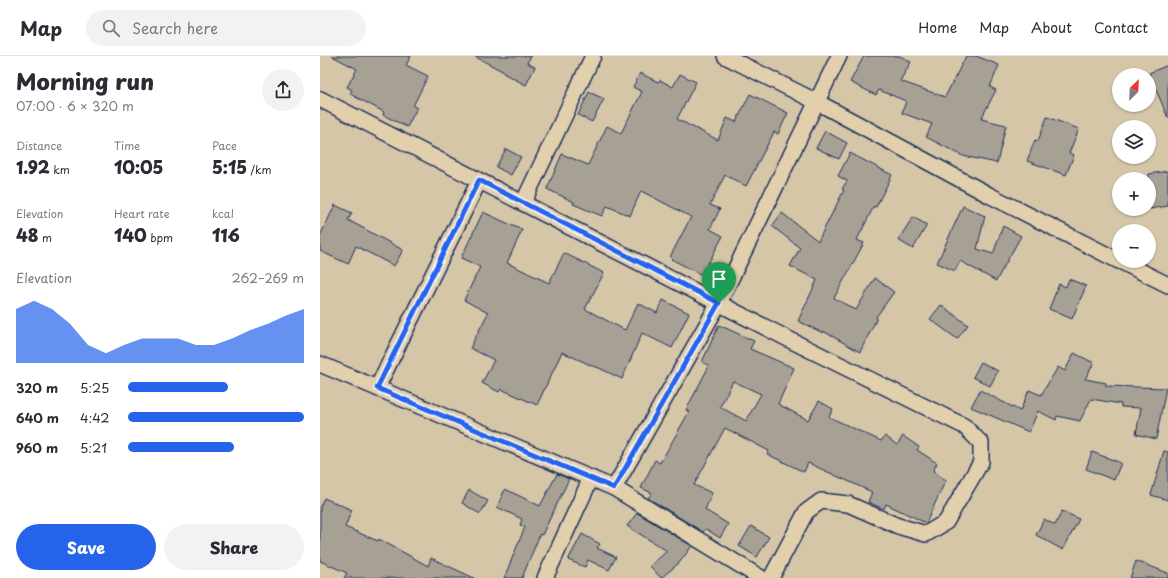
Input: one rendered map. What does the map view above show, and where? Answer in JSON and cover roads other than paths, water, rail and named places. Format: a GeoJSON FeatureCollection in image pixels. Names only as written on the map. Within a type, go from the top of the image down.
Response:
{"type":"FeatureCollection","features":[{"type":"Feature","properties":{"kind":"street"},"geometry":{"type":"LineString","coordinates":[[523,203],[593,56]]}},
{"type":"Feature","properties":{"kind":"street"},"geometry":{"type":"LineString","coordinates":[[725,56],[817,102],[990,195],[1112,257]]}},
{"type":"Feature","properties":{"kind":"street"},"geometry":{"type":"LineString","coordinates":[[614,488],[719,303],[839,56]]}},
{"type":"Feature","properties":{"kind":"street"},"geometry":{"type":"LineString","coordinates":[[320,99],[719,303],[964,426],[981,443],[981,462],[946,522],[926,534],[898,526],[848,504],[821,501],[806,512],[771,578]]}},
{"type":"Feature","properties":{"kind":"street"},"geometry":{"type":"LineString","coordinates":[[377,388],[479,180]]}},
{"type":"Feature","properties":{"kind":"street"},"geometry":{"type":"LineString","coordinates":[[1134,268],[1168,285]]}},
{"type":"Feature","properties":{"kind":"street"},"geometry":{"type":"LineString","coordinates":[[320,364],[614,488],[761,578]]}},
{"type":"Feature","properties":{"kind":"street"},"geometry":{"type":"LineString","coordinates":[[545,578],[590,478]]}}]}
